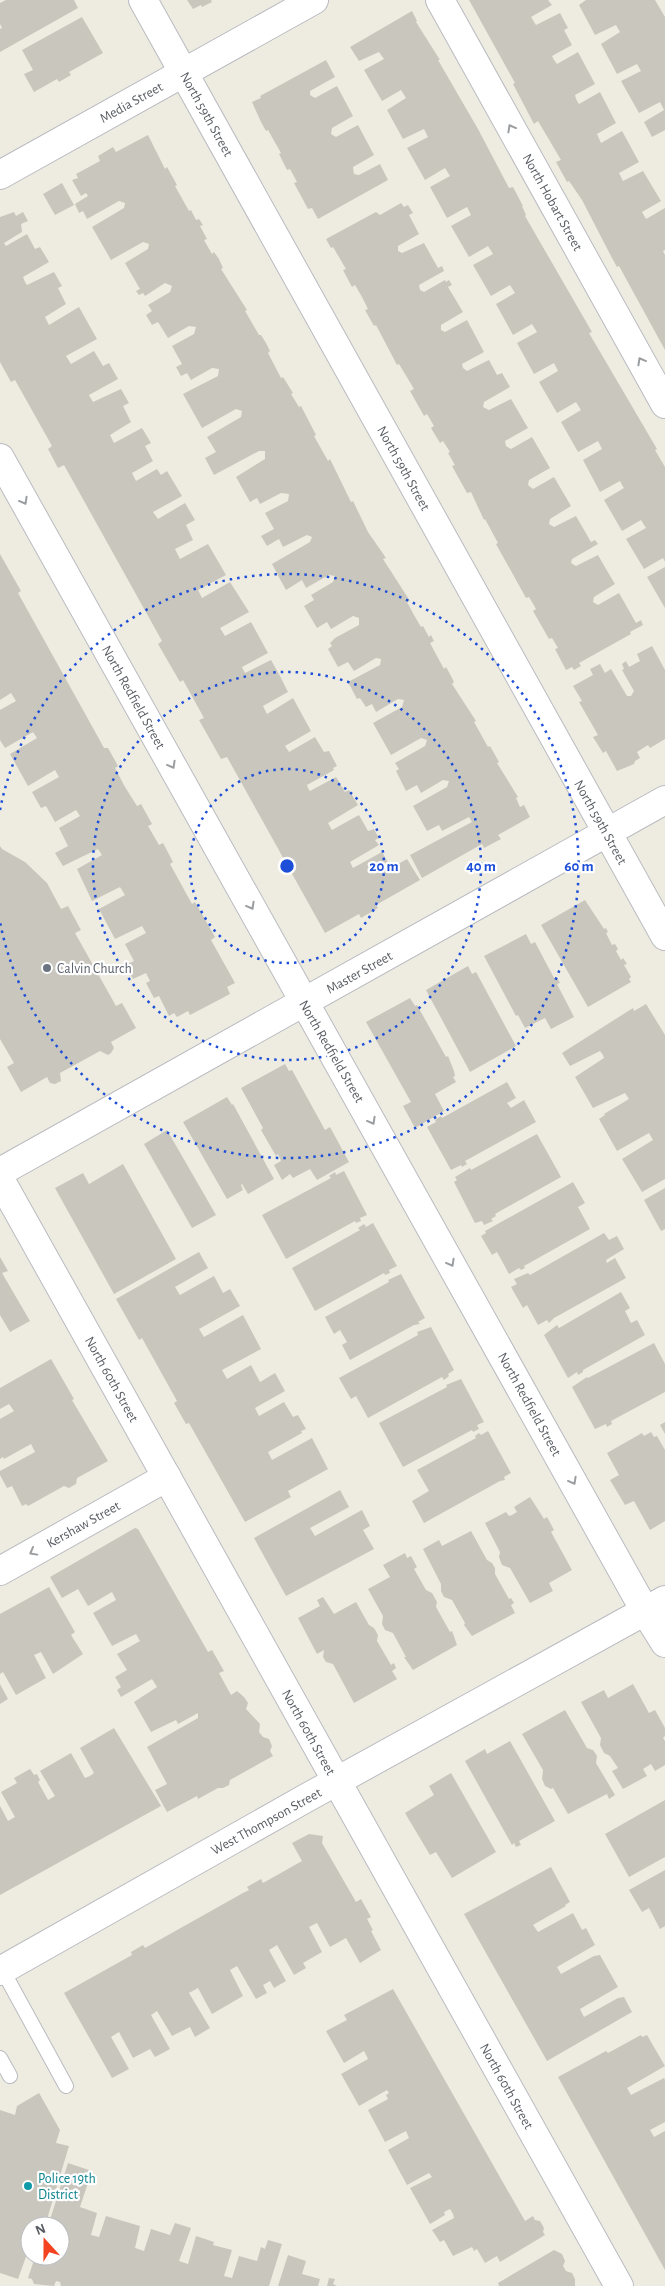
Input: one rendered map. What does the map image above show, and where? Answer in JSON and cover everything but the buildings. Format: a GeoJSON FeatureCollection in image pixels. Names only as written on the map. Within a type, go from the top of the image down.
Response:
{"type":"FeatureCollection","features":[{"type":"Feature","properties":{"kind":"street","name":"North 59th Street"},"geometry":{"type":"LineString","coordinates":[[143,0],[665,936]]}},
{"type":"Feature","properties":{"kind":"street","name":"Media Street"},"geometry":{"type":"LineString","coordinates":[[0,175],[314,0]]}},
{"type":"Feature","properties":{"kind":"street","name":"North Hobart Street"},"geometry":{"type":"LineString","coordinates":[[440,0],[665,404]]}},
{"type":"Feature","properties":{"kind":"street","name":"North Redfield Street"},"geometry":{"type":"LineString","coordinates":[[0,458],[305,1002],[655,1605],[665,1642]]}},
{"type":"Feature","properties":{"kind":"street","name":"Master Street"},"geometry":{"type":"LineString","coordinates":[[0,1172],[665,800]]}},
{"type":"Feature","properties":{"kind":"street","name":"North 60th Street"},"geometry":{"type":"LineString","coordinates":[[0,1179],[619,2286]]}},
{"type":"Feature","properties":{"kind":"street","name":"Kershaw Street"},"geometry":{"type":"LineString","coordinates":[[0,1571],[167,1477]]}},
{"type":"Feature","properties":{"kind":"street","name":"West Thompson Street"},"geometry":{"type":"LineString","coordinates":[[1,1970],[655,1605]]}},
{"type":"Feature","properties":{"kind":"lane"},"geometry":{"type":"LineString","coordinates":[[1,1970],[66,2086]]}},
{"type":"Feature","properties":{"kind":"lane"},"geometry":{"type":"LineString","coordinates":[[0,2058],[10,2076]]}},
{"type":"Feature","properties":{"kind":"place","name":"Calvin Church"},"geometry":{"type":"Point","coordinates":[47,968]}},
{"type":"Feature","properties":{"kind":"place","name":"Police 19th District"},"geometry":{"type":"Point","coordinates":[28,2186]}}]}
